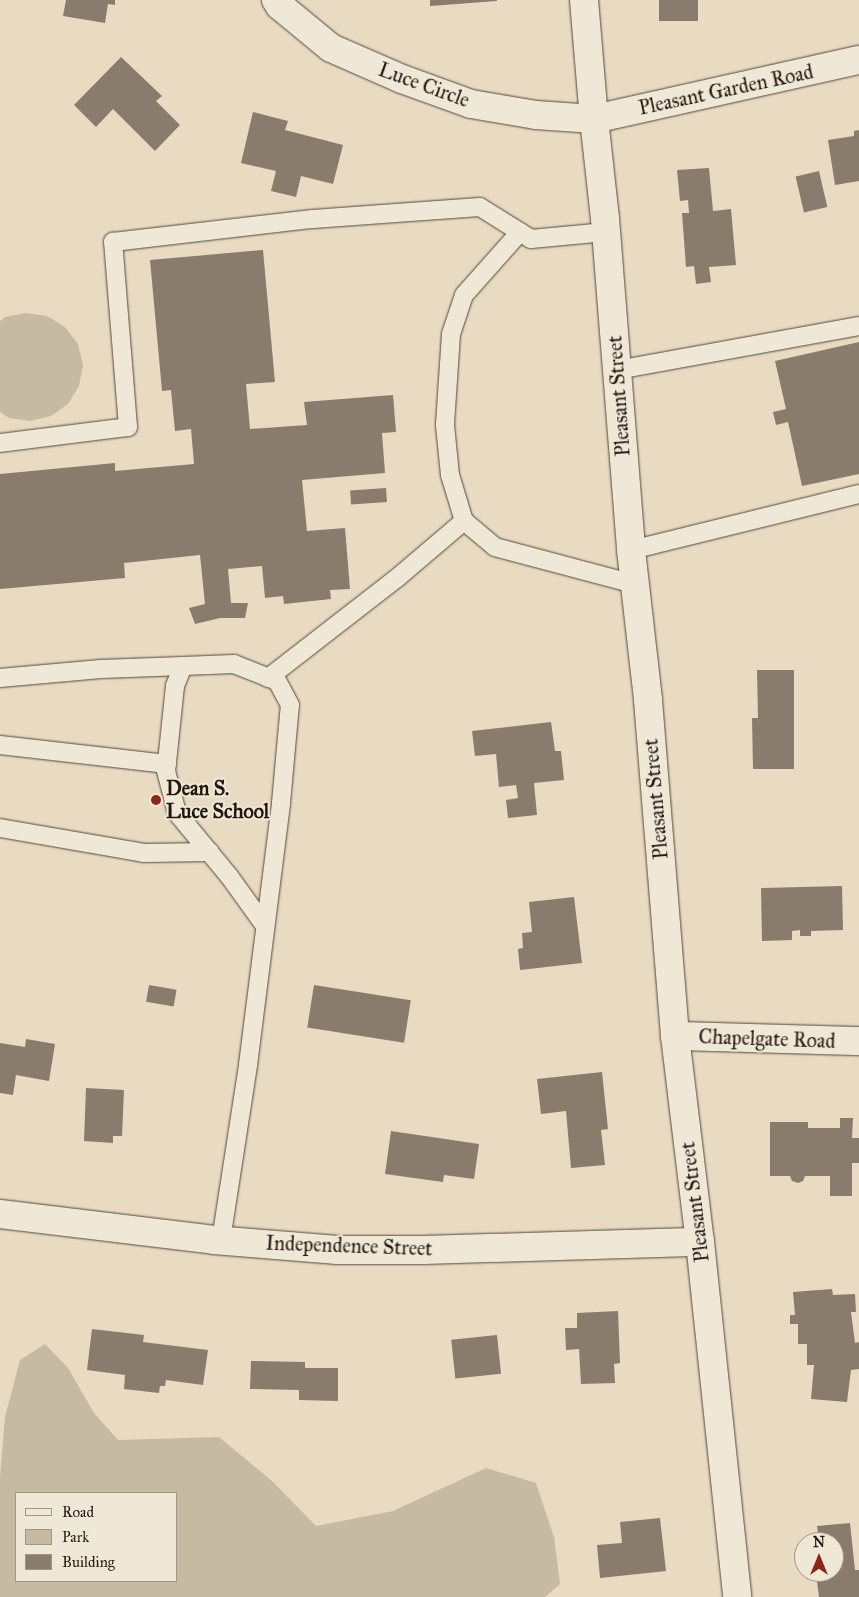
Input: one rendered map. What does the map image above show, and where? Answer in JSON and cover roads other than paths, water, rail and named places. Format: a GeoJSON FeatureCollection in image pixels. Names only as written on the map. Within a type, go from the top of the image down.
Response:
{"type":"FeatureCollection","features":[{"type":"Feature","properties":{"kind":"main road","name":"Luce Circle"},"geometry":{"type":"LineString","coordinates":[[276,0],[280,6],[332,48],[402,79],[472,104],[536,115],[594,119]]}},
{"type":"Feature","properties":{"kind":"main road","name":"Pleasant Street"},"geometry":{"type":"LineString","coordinates":[[584,0],[606,232],[630,550],[648,700],[675,1036],[700,1242],[737,1597]]}},
{"type":"Feature","properties":{"kind":"main road","name":"Pleasant Garden Road"},"geometry":{"type":"LineString","coordinates":[[594,119],[859,60]]}},
{"type":"Feature","properties":{"kind":"main road","name":"Chapelgate Road"},"geometry":{"type":"LineString","coordinates":[[675,1036],[859,1041]]}},
{"type":"Feature","properties":{"kind":"main road","name":"Independence Street"},"geometry":{"type":"LineString","coordinates":[[0,1214],[220,1240],[338,1250],[423,1250],[700,1242]]}},
{"type":"Feature","properties":{"kind":"lane"},"geometry":{"type":"LineString","coordinates":[[0,443],[128,427],[114,242],[313,219],[480,207],[531,239],[606,232]]}},
{"type":"Feature","properties":{"kind":"lane"},"geometry":{"type":"LineString","coordinates":[[520,232],[464,296],[450,334],[446,425],[450,475],[464,521],[495,547],[634,584]]}},
{"type":"Feature","properties":{"kind":"lane"},"geometry":{"type":"LineString","coordinates":[[617,370],[859,326]]}},
{"type":"Feature","properties":{"kind":"lane"},"geometry":{"type":"LineString","coordinates":[[630,550],[859,494]]}},
{"type":"Feature","properties":{"kind":"lane"},"geometry":{"type":"LineString","coordinates":[[268,678],[397,578],[464,521]]}},
{"type":"Feature","properties":{"kind":"lane"},"geometry":{"type":"LineString","coordinates":[[0,678],[101,669],[234,664],[277,681],[290,705],[281,803],[248,1064],[220,1240]]}},
{"type":"Feature","properties":{"kind":"lane"},"geometry":{"type":"LineString","coordinates":[[183,666],[175,686],[166,771],[178,813],[210,852],[265,926]]}},
{"type":"Feature","properties":{"kind":"lane"},"geometry":{"type":"LineString","coordinates":[[0,746],[167,764]]}},
{"type":"Feature","properties":{"kind":"lane"},"geometry":{"type":"LineString","coordinates":[[0,828],[144,853],[210,852]]}},
{"type":"Feature","properties":{"kind":"place","name":"Dean S. Luce School"},"geometry":{"type":"Point","coordinates":[156,800]}}]}
